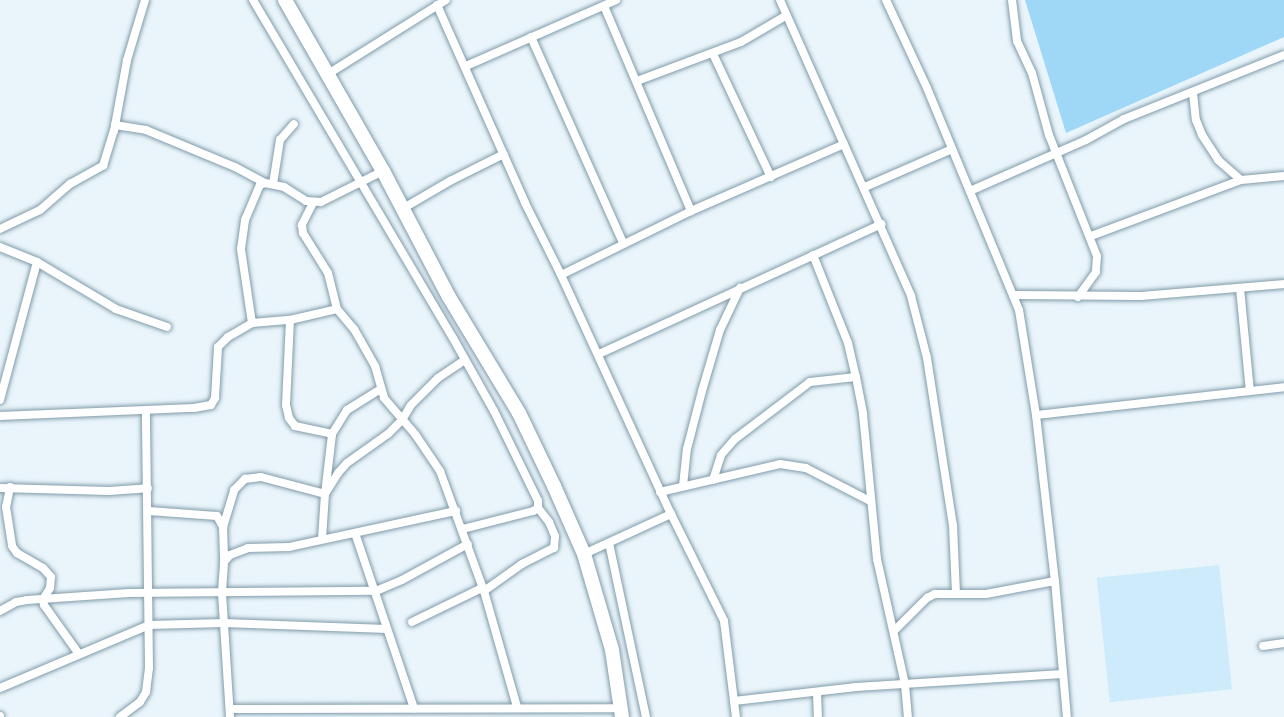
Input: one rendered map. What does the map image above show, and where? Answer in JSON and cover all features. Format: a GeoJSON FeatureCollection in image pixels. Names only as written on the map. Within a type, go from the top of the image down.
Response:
{"type":"FeatureCollection","features":[{"type":"Feature","properties":{"kind":"highway"},"geometry":{"type":"LineString","coordinates":[[285,0],[383,171],[449,297],[519,413],[584,554],[612,650],[622,712]]}},
{"type":"Feature","properties":{"kind":"street"},"geometry":{"type":"LineString","coordinates":[[0,229],[40,210],[70,184],[101,168],[115,124],[127,60],[146,0]]}},
{"type":"Feature","properties":{"kind":"street"},"geometry":{"type":"LineString","coordinates":[[253,0],[359,182],[410,262],[465,360],[528,480],[538,501],[538,508],[549,522],[555,536],[554,548],[522,564],[483,589],[412,622]]}},
{"type":"Feature","properties":{"kind":"street"},"geometry":{"type":"LineString","coordinates":[[328,74],[446,0]]}},
{"type":"Feature","properties":{"kind":"street"},"geometry":{"type":"LineString","coordinates":[[466,66],[616,0]]}},
{"type":"Feature","properties":{"kind":"street"},"geometry":{"type":"LineString","coordinates":[[780,0],[865,187],[911,296],[927,358],[953,525],[956,593]]}},
{"type":"Feature","properties":{"kind":"street"},"geometry":{"type":"LineString","coordinates":[[886,0],[1015,295],[1028,356],[1036,415],[1055,581],[1067,717]]}},
{"type":"Feature","properties":{"kind":"street"},"geometry":{"type":"LineString","coordinates":[[1012,0],[1017,42],[1032,73],[1057,153],[1097,256],[1096,272],[1078,297]]}},
{"type":"Feature","properties":{"kind":"street"},"geometry":{"type":"LineString","coordinates":[[437,5],[525,203],[599,354],[660,492],[724,621],[736,717]]}},
{"type":"Feature","properties":{"kind":"street"},"geometry":{"type":"LineString","coordinates":[[604,6],[691,211]]}},
{"type":"Feature","properties":{"kind":"street"},"geometry":{"type":"LineString","coordinates":[[636,81],[741,42],[787,15]]}},
{"type":"Feature","properties":{"kind":"street"},"geometry":{"type":"LineString","coordinates":[[531,37],[623,243]]}},
{"type":"Feature","properties":{"kind":"street"},"geometry":{"type":"LineString","coordinates":[[713,54],[771,177]]}},
{"type":"Feature","properties":{"kind":"street"},"geometry":{"type":"LineString","coordinates":[[970,191],[1057,153],[1124,119],[1284,55]]}},
{"type":"Feature","properties":{"kind":"street"},"geometry":{"type":"LineString","coordinates":[[1193,93],[1196,120],[1202,135],[1218,160],[1241,180]]}},
{"type":"Feature","properties":{"kind":"street"},"geometry":{"type":"LineString","coordinates":[[115,124],[146,130],[269,183],[284,187],[313,203],[321,202],[383,171]]}},
{"type":"Feature","properties":{"kind":"street"},"geometry":{"type":"LineString","coordinates":[[252,323],[241,249],[242,233],[256,190],[269,183],[280,140],[294,124]]}},
{"type":"Feature","properties":{"kind":"street"},"geometry":{"type":"LineString","coordinates":[[561,275],[691,211],[844,144]]}},
{"type":"Feature","properties":{"kind":"street"},"geometry":{"type":"LineString","coordinates":[[865,187],[952,149]]}},
{"type":"Feature","properties":{"kind":"street"},"geometry":{"type":"LineString","coordinates":[[402,209],[450,181],[504,154]]}},
{"type":"Feature","properties":{"kind":"street"},"geometry":{"type":"LineString","coordinates":[[1091,236],[1241,180],[1284,176]]}},
{"type":"Feature","properties":{"kind":"street"},"geometry":{"type":"LineString","coordinates":[[313,203],[302,230],[328,273],[337,309],[363,344],[379,374],[384,398],[416,434],[440,471],[483,589],[517,707]]}},
{"type":"Feature","properties":{"kind":"street"},"geometry":{"type":"LineString","coordinates":[[599,354],[881,224]]}},
{"type":"Feature","properties":{"kind":"street"},"geometry":{"type":"LineString","coordinates":[[0,247],[37,262],[116,309],[167,327]]}},
{"type":"Feature","properties":{"kind":"street"},"geometry":{"type":"LineString","coordinates":[[813,255],[848,343],[856,377],[863,414],[879,574],[905,684],[908,717]]}},
{"type":"Feature","properties":{"kind":"street"},"geometry":{"type":"LineString","coordinates":[[0,400],[37,262]]}},
{"type":"Feature","properties":{"kind":"street"},"geometry":{"type":"LineString","coordinates":[[1015,295],[1078,297],[1173,294],[1284,284]]}},
{"type":"Feature","properties":{"kind":"street"},"geometry":{"type":"LineString","coordinates":[[683,486],[687,449],[702,392],[720,330],[740,288]]}},
{"type":"Feature","properties":{"kind":"street"},"geometry":{"type":"LineString","coordinates":[[1240,288],[1250,391]]}},
{"type":"Feature","properties":{"kind":"street"},"geometry":{"type":"LineString","coordinates":[[0,416],[146,411],[211,405],[215,398],[218,347],[228,337],[252,323],[290,320],[337,309]]}},
{"type":"Feature","properties":{"kind":"street"},"geometry":{"type":"LineString","coordinates":[[290,320],[286,370],[287,413],[295,426],[332,434]]}},
{"type":"Feature","properties":{"kind":"street"},"geometry":{"type":"LineString","coordinates":[[325,494],[347,463],[388,434],[402,420],[411,405],[438,378],[465,360]]}},
{"type":"Feature","properties":{"kind":"street"},"geometry":{"type":"LineString","coordinates":[[713,480],[721,455],[735,439],[801,388],[813,380],[856,377]]}},
{"type":"Feature","properties":{"kind":"street"},"geometry":{"type":"LineString","coordinates":[[1036,415],[1284,387]]}},
{"type":"Feature","properties":{"kind":"street"},"geometry":{"type":"LineString","coordinates":[[322,539],[332,434],[347,410],[381,389]]}},
{"type":"Feature","properties":{"kind":"street"},"geometry":{"type":"LineString","coordinates":[[120,717],[140,702],[146,692],[149,668],[146,547],[149,511],[146,411]]}},
{"type":"Feature","properties":{"kind":"street"},"geometry":{"type":"LineString","coordinates":[[660,492],[764,467],[796,465],[870,501]]}},
{"type":"Feature","properties":{"kind":"street"},"geometry":{"type":"LineString","coordinates":[[223,527],[234,490],[245,479],[261,477],[325,494]]}},
{"type":"Feature","properties":{"kind":"street"},"geometry":{"type":"LineString","coordinates":[[10,487],[6,507],[8,534],[17,553],[43,568],[51,577],[50,588],[43,599]]}},
{"type":"Feature","properties":{"kind":"street"},"geometry":{"type":"LineString","coordinates":[[0,488],[78,491],[148,488]]}},
{"type":"Feature","properties":{"kind":"street"},"geometry":{"type":"LineString","coordinates":[[463,529],[538,508]]}},
{"type":"Feature","properties":{"kind":"street"},"geometry":{"type":"LineString","coordinates":[[149,511],[212,515],[221,520],[224,562],[222,592],[230,713],[318,713],[414,708],[517,707],[622,712]]}},
{"type":"Feature","properties":{"kind":"street"},"geometry":{"type":"LineString","coordinates":[[224,562],[230,555],[248,548],[279,548],[456,512]]}},
{"type":"Feature","properties":{"kind":"street"},"geometry":{"type":"LineString","coordinates":[[584,554],[671,514]]}},
{"type":"Feature","properties":{"kind":"street"},"geometry":{"type":"LineString","coordinates":[[355,533],[414,708]]}},
{"type":"Feature","properties":{"kind":"street"},"geometry":{"type":"LineString","coordinates":[[609,543],[646,717]]}},
{"type":"Feature","properties":{"kind":"street"},"geometry":{"type":"LineString","coordinates":[[0,611],[16,602],[43,599],[222,592],[376,591],[402,580],[468,544]]}},
{"type":"Feature","properties":{"kind":"street"},"geometry":{"type":"LineString","coordinates":[[894,632],[931,596],[956,593],[993,594],[1055,581]]}},
{"type":"Feature","properties":{"kind":"street"},"geometry":{"type":"LineString","coordinates":[[43,599],[50,614],[79,654]]}},
{"type":"Feature","properties":{"kind":"street"},"geometry":{"type":"LineString","coordinates":[[0,688],[149,625],[224,623],[387,629]]}},
{"type":"Feature","properties":{"kind":"street"},"geometry":{"type":"LineString","coordinates":[[1263,646],[1284,643]]}},
{"type":"Feature","properties":{"kind":"street"},"geometry":{"type":"LineString","coordinates":[[734,701],[905,684],[1063,674]]}},
{"type":"Feature","properties":{"kind":"street"},"geometry":{"type":"LineString","coordinates":[[817,692],[818,717]]}},
{"type":"Feature","properties":{"kind":"shaded area"},"geometry":{"type":"Polygon","coordinates":[[[1025,0],[1284,0],[1284,37],[1066,133],[1025,0]]]}},
{"type":"Feature","properties":{"kind":"shaded area"},"geometry":{"type":"Polygon","coordinates":[[[1219,565],[1232,689],[1110,702],[1097,578],[1219,565]]]}}]}
